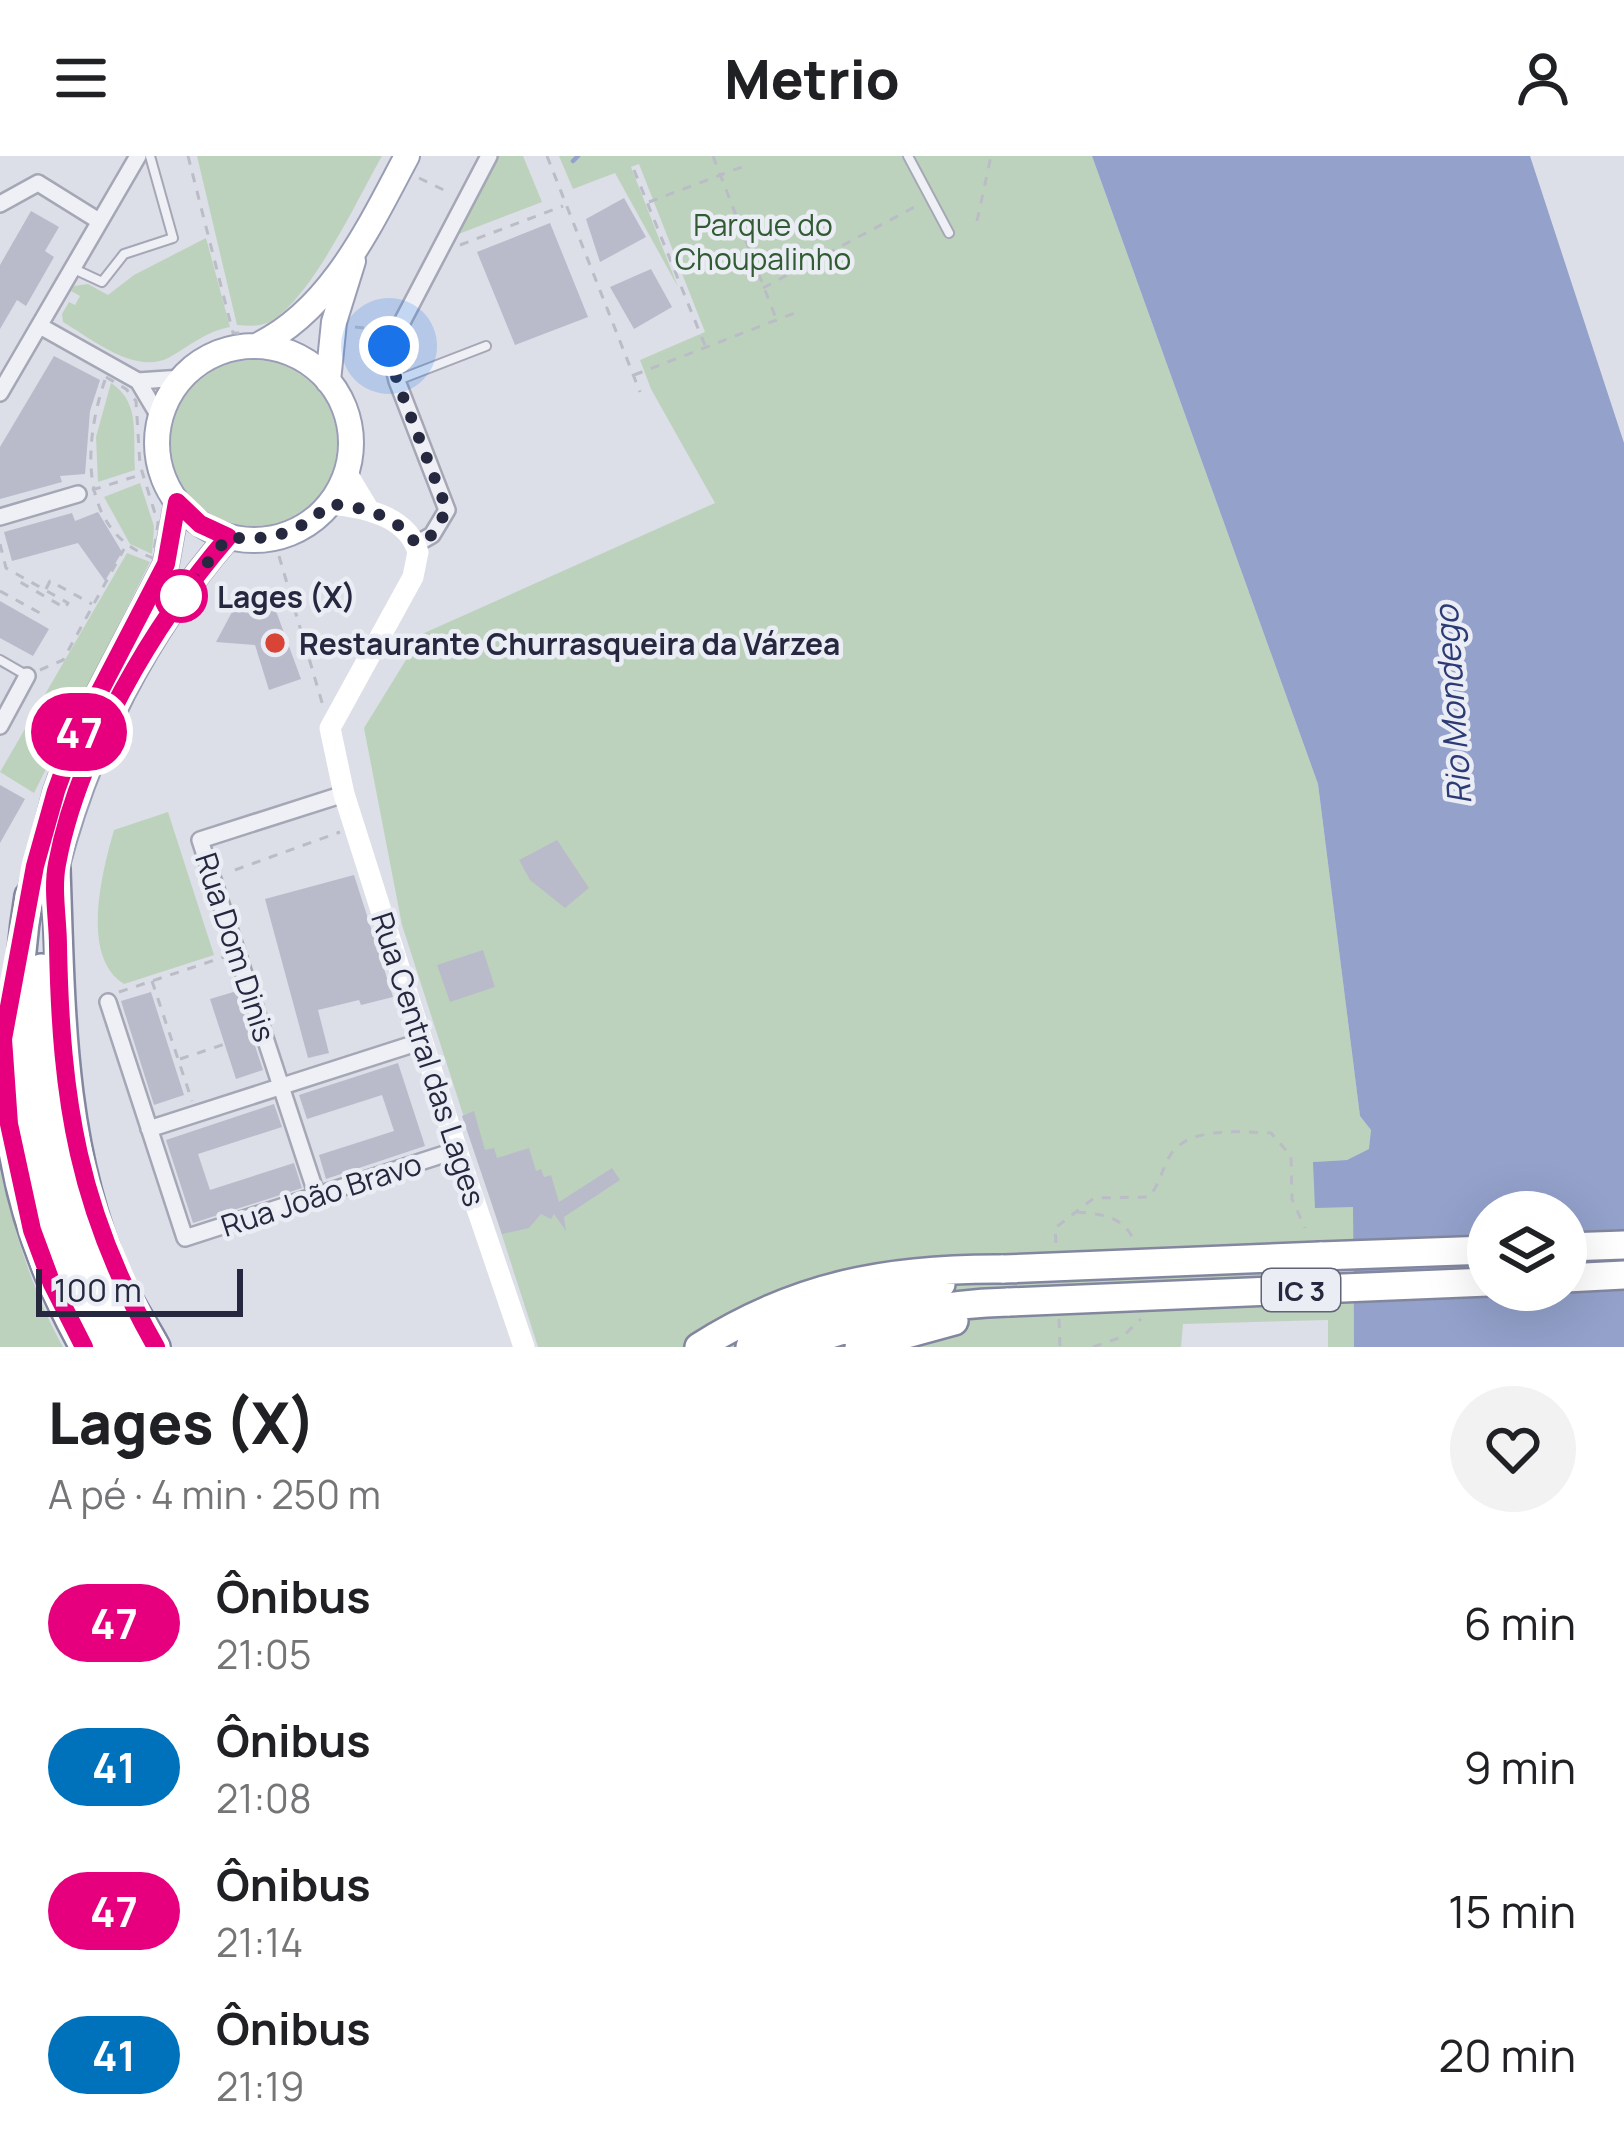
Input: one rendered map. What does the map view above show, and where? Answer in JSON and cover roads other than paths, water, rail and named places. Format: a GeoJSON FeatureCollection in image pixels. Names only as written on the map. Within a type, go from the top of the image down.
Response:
{"type":"FeatureCollection","features":[{"type":"Feature","properties":{"kind":"highway"},"geometry":{"type":"LineString","coordinates":[[56,869],[40,972],[49,1114],[72,1216],[130,1347]]}},
{"type":"Feature","properties":{"kind":"highway"},"geometry":{"type":"LineString","coordinates":[[56,869],[61,1037],[77,1154],[117,1277],[156,1347]]}},
{"type":"Feature","properties":{"kind":"highway"},"geometry":{"type":"LineString","coordinates":[[29,896],[3,1039],[9,1124],[32,1230],[52,1284],[84,1347]]}},
{"type":"Feature","properties":{"kind":"highway"},"geometry":{"type":"LineString","coordinates":[[20,957],[18,1039],[36,1164],[71,1276],[107,1347]]}},
{"type":"Feature","properties":{"kind":"highway"},"geometry":{"type":"LineString","coordinates":[[1587,1246],[1624,1245]]}},
{"type":"Feature","properties":{"kind":"highway","name":"IC 3"},"geometry":{"type":"LineString","coordinates":[[699,1347],[748,1318],[848,1280],[941,1268],[1467,1251]]}},
{"type":"Feature","properties":{"kind":"highway","name":"IC 3"},"geometry":{"type":"LineString","coordinates":[[750,1347],[828,1312],[1004,1269]]}},
{"type":"Feature","properties":{"kind":"highway"},"geometry":{"type":"LineString","coordinates":[[1587,1277],[1624,1276]]}},
{"type":"Feature","properties":{"kind":"highway","name":"IC 3"},"geometry":{"type":"LineString","coordinates":[[795,1347],[916,1310],[1467,1283]]}},
{"type":"Feature","properties":{"kind":"highway","name":"IC 3"},"geometry":{"type":"LineString","coordinates":[[860,1347],[1009,1302]]}},
{"type":"Feature","properties":{"kind":"main road"},"geometry":{"type":"LineString","coordinates":[[256,346],[296,356],[328,381],[346,415],[350,453],[329,504],[314,519],[277,537],[228,537],[200,524],[167,487],[157,452],[160,418],[182,378],[208,358],[256,346],[287,330],[356,249],[413,167]]}},
{"type":"Feature","properties":{"kind":"main road"},"geometry":{"type":"LineString","coordinates":[[328,381],[334,322],[356,249]]}},
{"type":"Feature","properties":{"kind":"main road"},"geometry":{"type":"LineString","coordinates":[[346,472],[367,507],[407,532],[416,544]]}},
{"type":"Feature","properties":{"kind":"main road"},"geometry":{"type":"LineString","coordinates":[[29,896],[56,791],[75,739],[166,564],[177,502]]}},
{"type":"Feature","properties":{"kind":"main road"},"geometry":{"type":"LineString","coordinates":[[329,504],[367,507]]}},
{"type":"Feature","properties":{"kind":"main road"},"geometry":{"type":"LineString","coordinates":[[56,869],[77,796],[113,712],[166,618],[228,537]]}},
{"type":"Feature","properties":{"kind":"main road","name":"Rua Central das Lages"},"geometry":{"type":"LineString","coordinates":[[416,544],[413,578],[330,728],[344,794],[524,1347]]}},
{"type":"Feature","properties":{"kind":"street"},"geometry":{"type":"LineString","coordinates":[[0,393],[138,156]]}},
{"type":"Feature","properties":{"kind":"street"},"geometry":{"type":"LineString","coordinates":[[416,544],[432,535],[447,510],[389,360],[395,331],[489,156]]}},
{"type":"Feature","properties":{"kind":"street"},"geometry":{"type":"LineString","coordinates":[[0,204],[38,183],[99,221]]}},
{"type":"Feature","properties":{"kind":"street"},"geometry":{"type":"LineString","coordinates":[[40,326],[138,381],[160,418]]}},
{"type":"Feature","properties":{"kind":"street"},"geometry":{"type":"LineString","coordinates":[[138,381],[182,378]]}},
{"type":"Feature","properties":{"kind":"street"},"geometry":{"type":"LineString","coordinates":[[0,517],[85,492]]}},
{"type":"Feature","properties":{"kind":"street"},"geometry":{"type":"LineString","coordinates":[[0,726],[27,676]]}},
{"type":"Feature","properties":{"kind":"street","name":"Rua Dom Dinis"},"geometry":{"type":"LineString","coordinates":[[317,1196],[200,840],[344,794]]}},
{"type":"Feature","properties":{"kind":"street"},"geometry":{"type":"LineString","coordinates":[[107,1002],[149,1129],[407,1046]]}},
{"type":"Feature","properties":{"kind":"street","name":"Rua João Bravo"},"geometry":{"type":"LineString","coordinates":[[149,1129],[185,1238],[457,1150]]}},
{"type":"Feature","properties":{"kind":"lane"},"geometry":{"type":"LineString","coordinates":[[73,268],[101,282],[124,254],[173,238],[150,156]]}},
{"type":"Feature","properties":{"kind":"lane"},"geometry":{"type":"LineString","coordinates":[[908,156],[950,232]]}},
{"type":"Feature","properties":{"kind":"lane"},"geometry":{"type":"LineString","coordinates":[[397,381],[486,346]]}},
{"type":"Feature","properties":{"kind":"lane"},"geometry":{"type":"LineString","coordinates":[[0,660],[27,676]]}},
{"type":"Feature","properties":{"kind":"water","name":"Rio Mondego"},"geometry":{"type":"Polygon","coordinates":[[[1092,156],[1530,156],[1624,443],[1624,1347],[1354,1347],[1353,1207],[1315,1208],[1313,1162],[1347,1160],[1369,1149],[1371,1130],[1360,1116],[1318,784],[1092,156]]]}},
{"type":"Feature","properties":{"kind":"waterway"},"geometry":{"type":"LineString","coordinates":[[573,161],[578,156]]}},
{"type":"Feature","properties":{"kind":"place","name":"Lages (X)"},"geometry":{"type":"Point","coordinates":[181,596]}},
{"type":"Feature","properties":{"kind":"place","name":"Restaurante Churrasqueira da Várzea"},"geometry":{"type":"Point","coordinates":[275,643]}},
{"type":"Feature","properties":{"kind":"park label","name":"Parque do Choupalinho"},"geometry":{"type":"Point","coordinates":[763,242]}}]}
